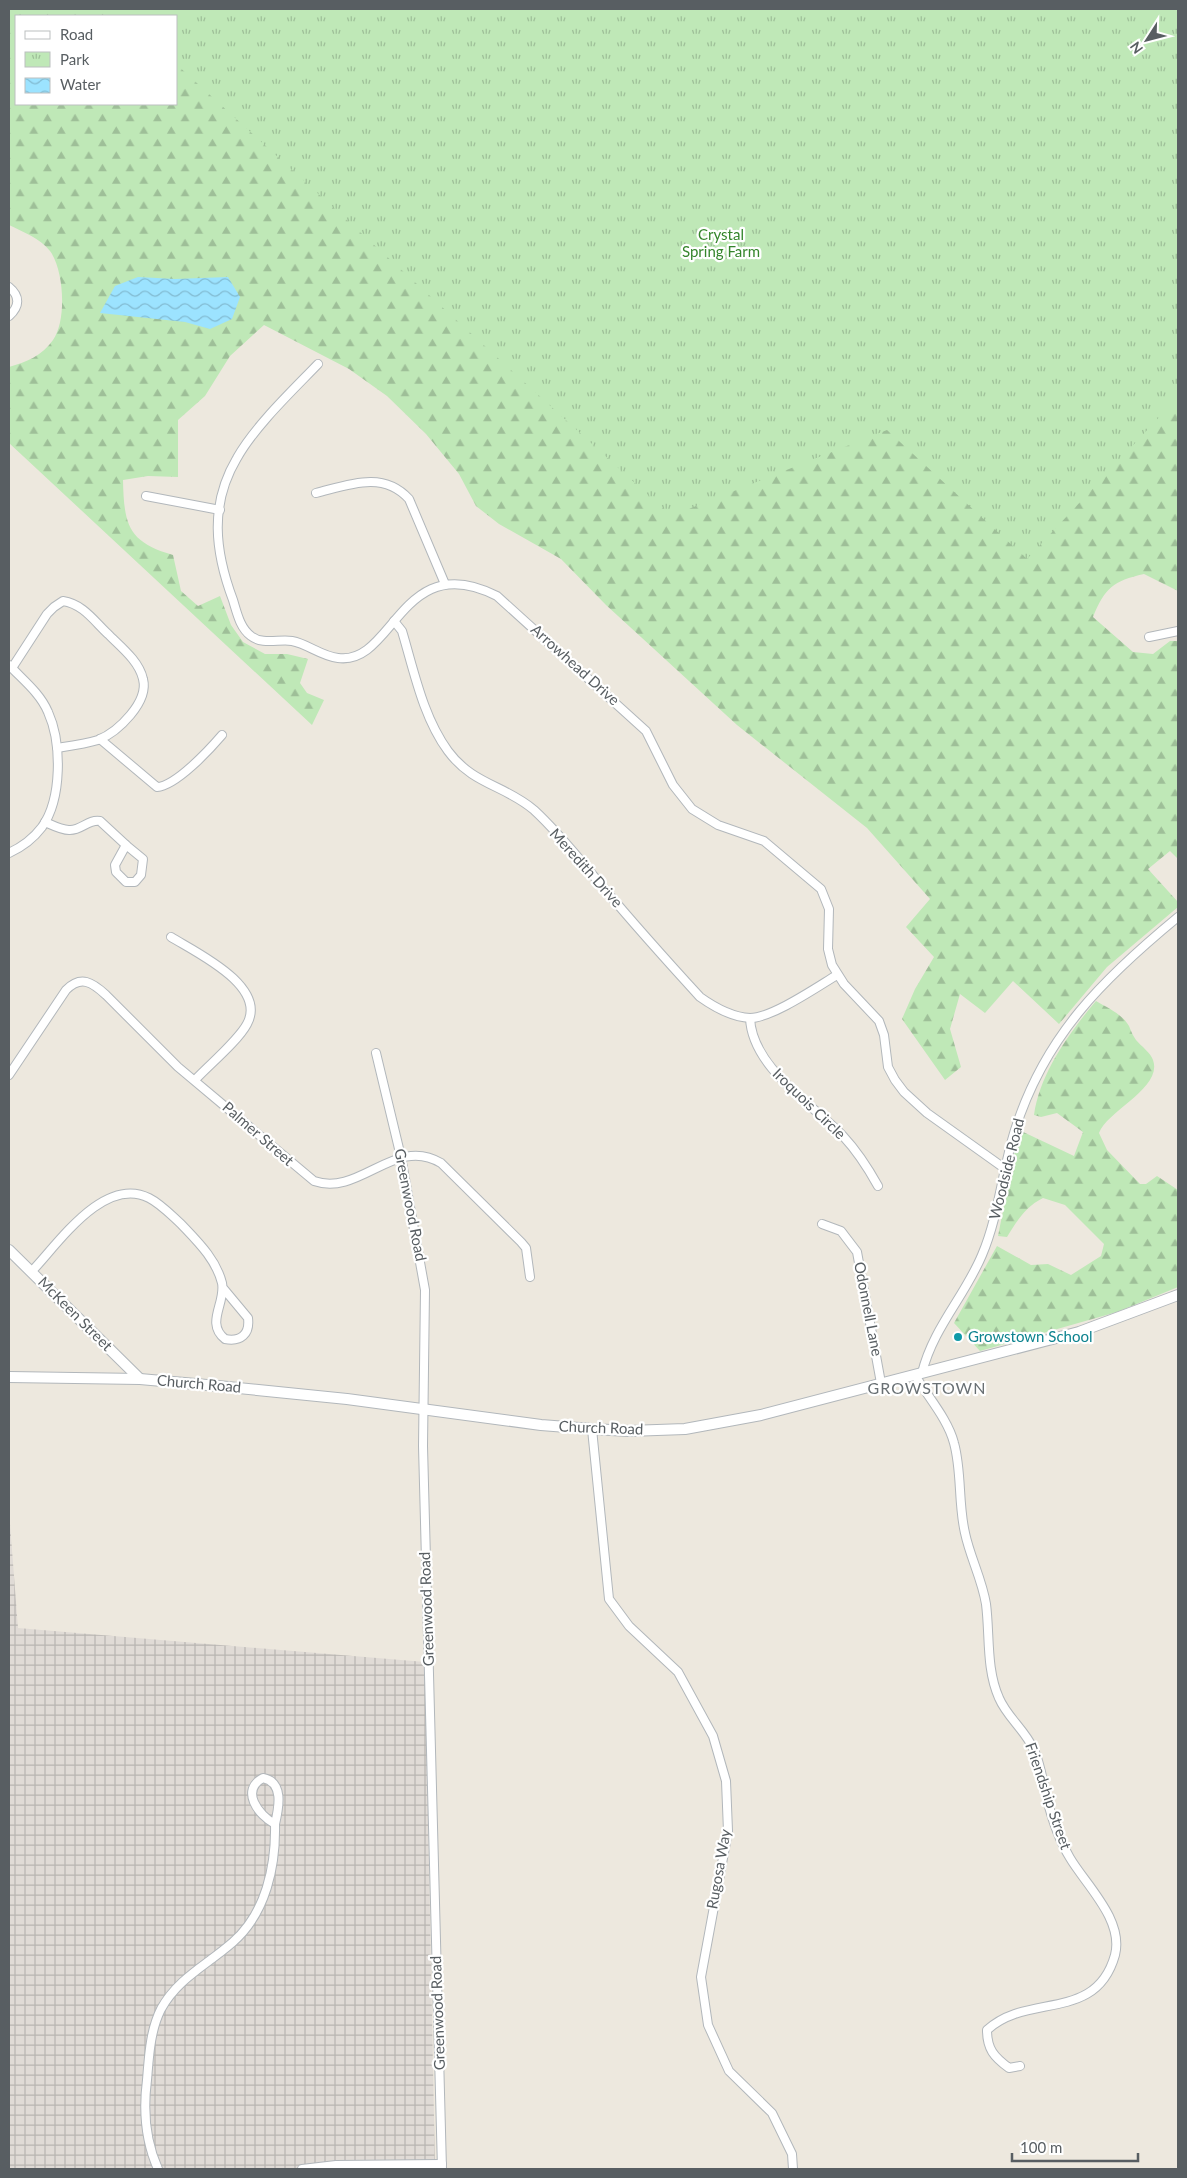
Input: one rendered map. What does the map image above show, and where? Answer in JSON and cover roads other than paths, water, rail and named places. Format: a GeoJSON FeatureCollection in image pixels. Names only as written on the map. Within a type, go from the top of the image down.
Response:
{"type":"FeatureCollection","features":[{"type":"Feature","properties":{"kind":"street"},"geometry":{"type":"LineString","coordinates":[[9,287],[14,292],[18,302],[17,307],[9,316]]}},
{"type":"Feature","properties":{"kind":"street"},"geometry":{"type":"LineString","coordinates":[[316,492],[375,480],[398,488],[409,498],[445,584],[413,600],[367,649],[344,658],[327,655],[295,642],[261,641],[253,638],[242,626],[220,562],[217,537],[220,510],[227,478],[242,450],[318,364]]}},
{"type":"Feature","properties":{"kind":"street"},"geometry":{"type":"LineString","coordinates":[[146,496],[220,510]]}},
{"type":"Feature","properties":{"kind":"street","name":"Arrowhead Drive"},"geometry":{"type":"LineString","coordinates":[[445,584],[484,590],[509,605],[646,731],[673,785],[692,809],[718,825],[764,841],[820,889],[829,909],[828,949],[837,976],[879,1021],[884,1036],[888,1067],[904,1092],[951,1131],[1004,1168]]}},
{"type":"Feature","properties":{"kind":"street"},"geometry":{"type":"LineString","coordinates":[[9,853],[26,843],[45,822],[56,788],[57,748],[48,711],[34,691],[10,667],[54,606],[63,601],[80,606],[128,654],[143,679],[142,697],[138,706],[124,721],[100,739],[57,748]]}},
{"type":"Feature","properties":{"kind":"street","name":"Meredith Drive"},"geometry":{"type":"LineString","coordinates":[[394,621],[402,631],[433,726],[457,762],[480,781],[509,793],[534,811],[580,859],[700,997],[725,1011],[750,1018]]}},
{"type":"Feature","properties":{"kind":"street"},"geometry":{"type":"LineString","coordinates":[[1149,636],[1178,631]]}},
{"type":"Feature","properties":{"kind":"street"},"geometry":{"type":"LineString","coordinates":[[100,739],[157,787],[162,787],[195,763],[222,735]]}},
{"type":"Feature","properties":{"kind":"street"},"geometry":{"type":"LineString","coordinates":[[45,822],[68,830],[77,829],[91,821],[100,821],[143,859],[141,875],[135,882],[126,882],[116,872],[115,865],[126,845]]}},
{"type":"Feature","properties":{"kind":"street","name":"Woodside Road"},"geometry":{"type":"LineString","coordinates":[[918,1374],[934,1339],[983,1254],[994,1220],[1004,1168],[1015,1129],[1029,1093],[1068,1026],[1113,972],[1178,917]]}},
{"type":"Feature","properties":{"kind":"street"},"geometry":{"type":"LineString","coordinates":[[171,937],[238,980],[246,993],[250,1008],[247,1024],[195,1080]]}},
{"type":"Feature","properties":{"kind":"street"},"geometry":{"type":"LineString","coordinates":[[750,1018],[785,1006],[837,976]]}},
{"type":"Feature","properties":{"kind":"street","name":"Palmer Street"},"geometry":{"type":"LineString","coordinates":[[9,1075],[66,990],[73,982],[85,980],[94,984],[153,1043],[314,1181],[338,1185],[347,1183],[381,1164],[400,1157],[414,1155],[428,1157],[447,1169],[526,1248],[530,1277]]}},
{"type":"Feature","properties":{"kind":"street","name":"Iroquois Circle"},"geometry":{"type":"LineString","coordinates":[[750,1018],[753,1037],[763,1058],[843,1136],[862,1158],[878,1186]]}},
{"type":"Feature","properties":{"kind":"street","name":"Greenwood Road"},"geometry":{"type":"LineString","coordinates":[[376,1053],[400,1157],[425,1290],[423,1410],[442,2166]]}},
{"type":"Feature","properties":{"kind":"street"},"geometry":{"type":"LineString","coordinates":[[32,1271],[93,1207],[111,1197],[130,1194],[148,1197],[155,1202],[188,1232],[208,1254],[219,1274],[223,1288],[248,1318],[247,1332],[241,1338],[232,1341],[225,1339],[216,1328],[223,1288]]}},
{"type":"Feature","properties":{"kind":"street","name":"Odonnell Lane"},"geometry":{"type":"LineString","coordinates":[[822,1224],[840,1231],[857,1252],[881,1383]]}},
{"type":"Feature","properties":{"kind":"street","name":"McKeen Street"},"geometry":{"type":"LineString","coordinates":[[9,1250],[140,1379]]}},
{"type":"Feature","properties":{"kind":"street","name":"Church Road"},"geometry":{"type":"LineString","coordinates":[[9,1377],[140,1379],[312,1395],[541,1425],[592,1429],[666,1430],[723,1423],[1079,1332],[1178,1295]]}},
{"type":"Feature","properties":{"kind":"street","name":"Friendship Street"},"geometry":{"type":"LineString","coordinates":[[918,1374],[954,1442],[962,1520],[984,1591],[990,1655],[997,1692],[1003,1705],[1033,1747],[1062,1843],[1105,1911],[1116,1937],[1115,1954],[1109,1970],[1095,1990],[1074,2000],[1011,2014],[997,2020],[987,2030],[987,2043],[995,2058],[1009,2068],[1020,2066]]}},
{"type":"Feature","properties":{"kind":"street","name":"Rugosa Way"},"geometry":{"type":"LineString","coordinates":[[592,1429],[609,1599],[630,1626],[678,1672],[713,1736],[726,1781],[728,1831],[701,1977],[708,2026],[729,2071],[772,2113],[792,2154],[793,2169]]}},
{"type":"Feature","properties":{"kind":"street"},"geometry":{"type":"LineString","coordinates":[[158,2169],[148,2142],[145,2126],[146,2084],[154,2027],[161,2010],[184,1978],[233,1942],[257,1913],[264,1896],[272,1863],[278,1791],[276,1784],[271,1779],[263,1778],[255,1782],[251,1789],[251,1796],[258,1809],[268,1820],[275,1824]]}},
{"type":"Feature","properties":{"kind":"street"},"geometry":{"type":"LineString","coordinates":[[302,2169],[336,2165],[442,2166]]}},
{"type":"Feature","properties":{"kind":"water"},"geometry":{"type":"Polygon","coordinates":[[[138,277],[175,279],[228,277],[240,297],[232,319],[210,329],[185,322],[100,313],[115,286],[138,277]]]}},
{"type":"Feature","properties":{"kind":"place","name":"Growstown School"},"geometry":{"type":"Point","coordinates":[958,1337]}},
{"type":"Feature","properties":{"kind":"district","name":"GROWSTOWN"},"geometry":{"type":"Point","coordinates":[927,1388]}},
{"type":"Feature","properties":{"kind":"park label","name":"Crystal Spring Farm"},"geometry":{"type":"Point","coordinates":[721,244]}}]}
